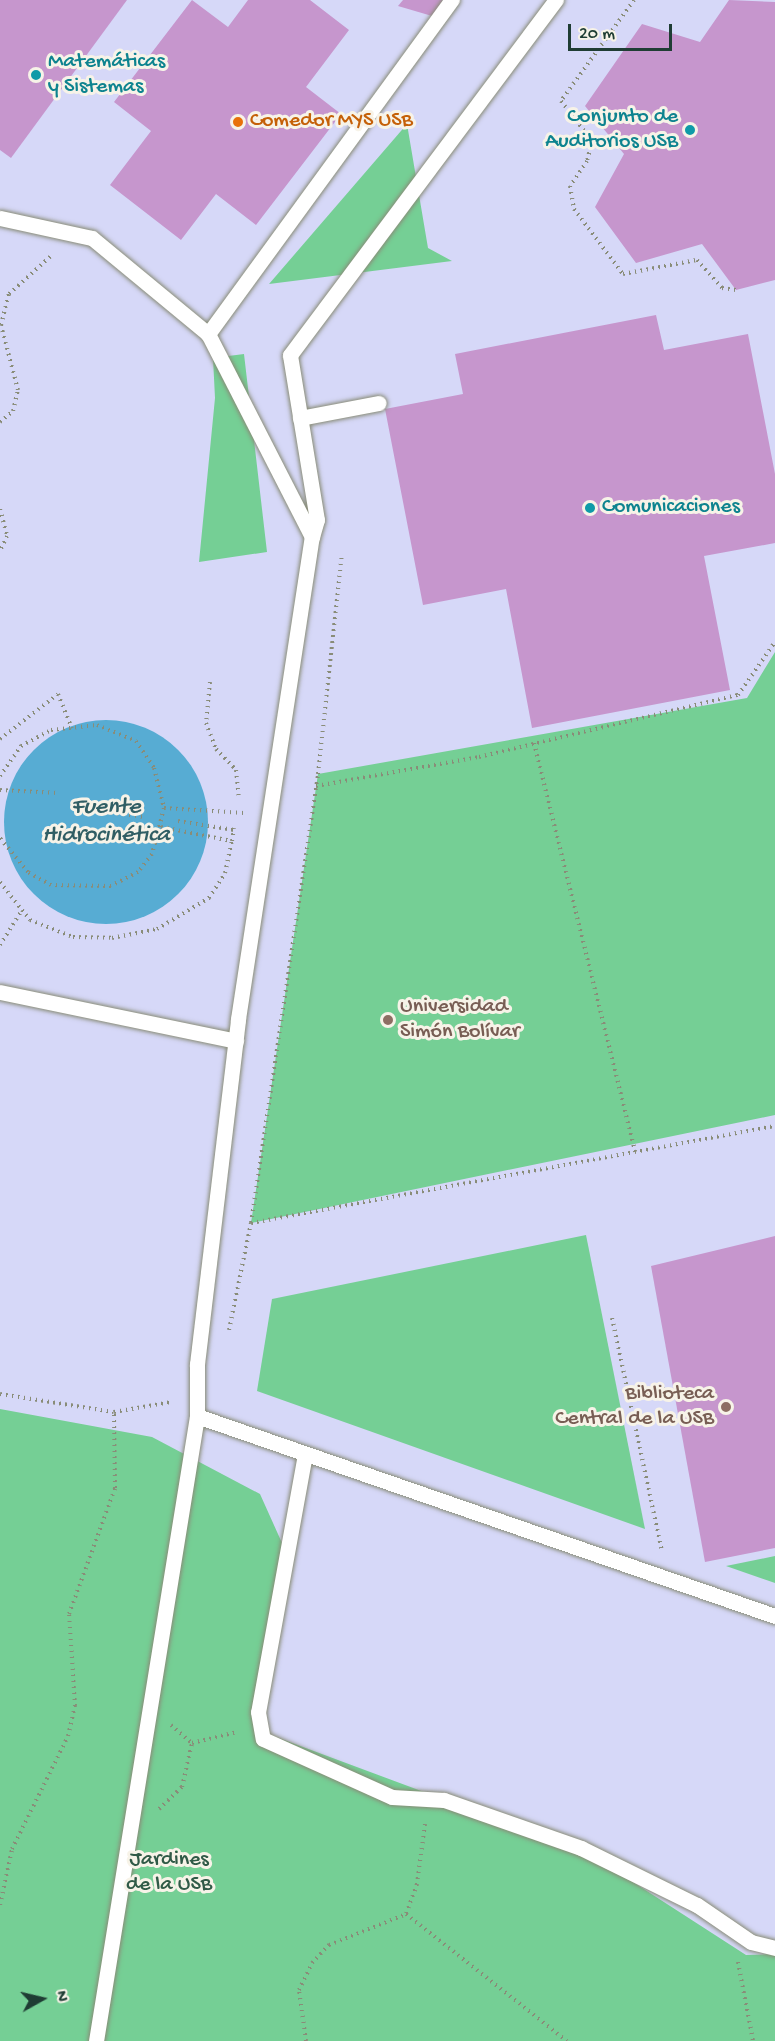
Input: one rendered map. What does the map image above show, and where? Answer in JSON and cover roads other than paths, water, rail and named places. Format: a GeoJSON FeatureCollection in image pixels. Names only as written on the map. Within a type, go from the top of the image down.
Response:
{"type":"FeatureCollection","features":[{"type":"Feature","properties":{"kind":"lane"},"geometry":{"type":"LineString","coordinates":[[208,334],[452,0]]}},
{"type":"Feature","properties":{"kind":"lane"},"geometry":{"type":"LineString","coordinates":[[96,2041],[197,1416],[236,1041],[312,537],[317,520],[290,355],[556,0]]}},
{"type":"Feature","properties":{"kind":"lane"},"geometry":{"type":"LineString","coordinates":[[0,218],[92,238],[208,334],[312,537]]}},
{"type":"Feature","properties":{"kind":"lane"},"geometry":{"type":"LineString","coordinates":[[300,418],[379,403]]}},
{"type":"Feature","properties":{"kind":"lane"},"geometry":{"type":"LineString","coordinates":[[0,992],[236,1041]]}},
{"type":"Feature","properties":{"kind":"lane"},"geometry":{"type":"LineString","coordinates":[[197,1416],[775,1616]]}},
{"type":"Feature","properties":{"kind":"lane"},"geometry":{"type":"LineString","coordinates":[[305,1454],[258,1727],[263,1739],[392,1797],[444,1800],[581,1848],[697,1905],[737,1934],[775,1948]]}},
{"type":"Feature","properties":{"kind":"water","name":"Fuente Hidrocinética"},"geometry":{"type":"Polygon","coordinates":[[[106,720],[126,722],[145,728],[162,737],[178,750],[191,766],[200,783],[206,802],[208,822],[206,842],[200,861],[191,878],[178,894],[162,907],[145,916],[126,922],[106,924],[86,922],[67,916],[50,907],[34,894],[21,878],[12,861],[6,842],[4,822],[6,802],[12,783],[21,766],[34,750],[50,737],[67,728],[86,722],[106,720]]]}},
{"type":"Feature","properties":{"kind":"place","name":"Matemáticas y Sistemas"},"geometry":{"type":"Point","coordinates":[36,75]}},
{"type":"Feature","properties":{"kind":"place","name":"Comedor MYS USB"},"geometry":{"type":"Point","coordinates":[238,122]}},
{"type":"Feature","properties":{"kind":"place","name":"Conjunto de Auditorios USB"},"geometry":{"type":"Point","coordinates":[690,130]}},
{"type":"Feature","properties":{"kind":"place","name":"Comunicaciones"},"geometry":{"type":"Point","coordinates":[590,508]}},
{"type":"Feature","properties":{"kind":"place","name":"Universidad Simón Bolívar"},"geometry":{"type":"Point","coordinates":[388,1020]}},
{"type":"Feature","properties":{"kind":"place","name":"Biblioteca Central de la USB"},"geometry":{"type":"Point","coordinates":[726,1407]}},
{"type":"Feature","properties":{"kind":"park label","name":"Jardines de la USB"},"geometry":{"type":"Point","coordinates":[169,1872]}}]}
